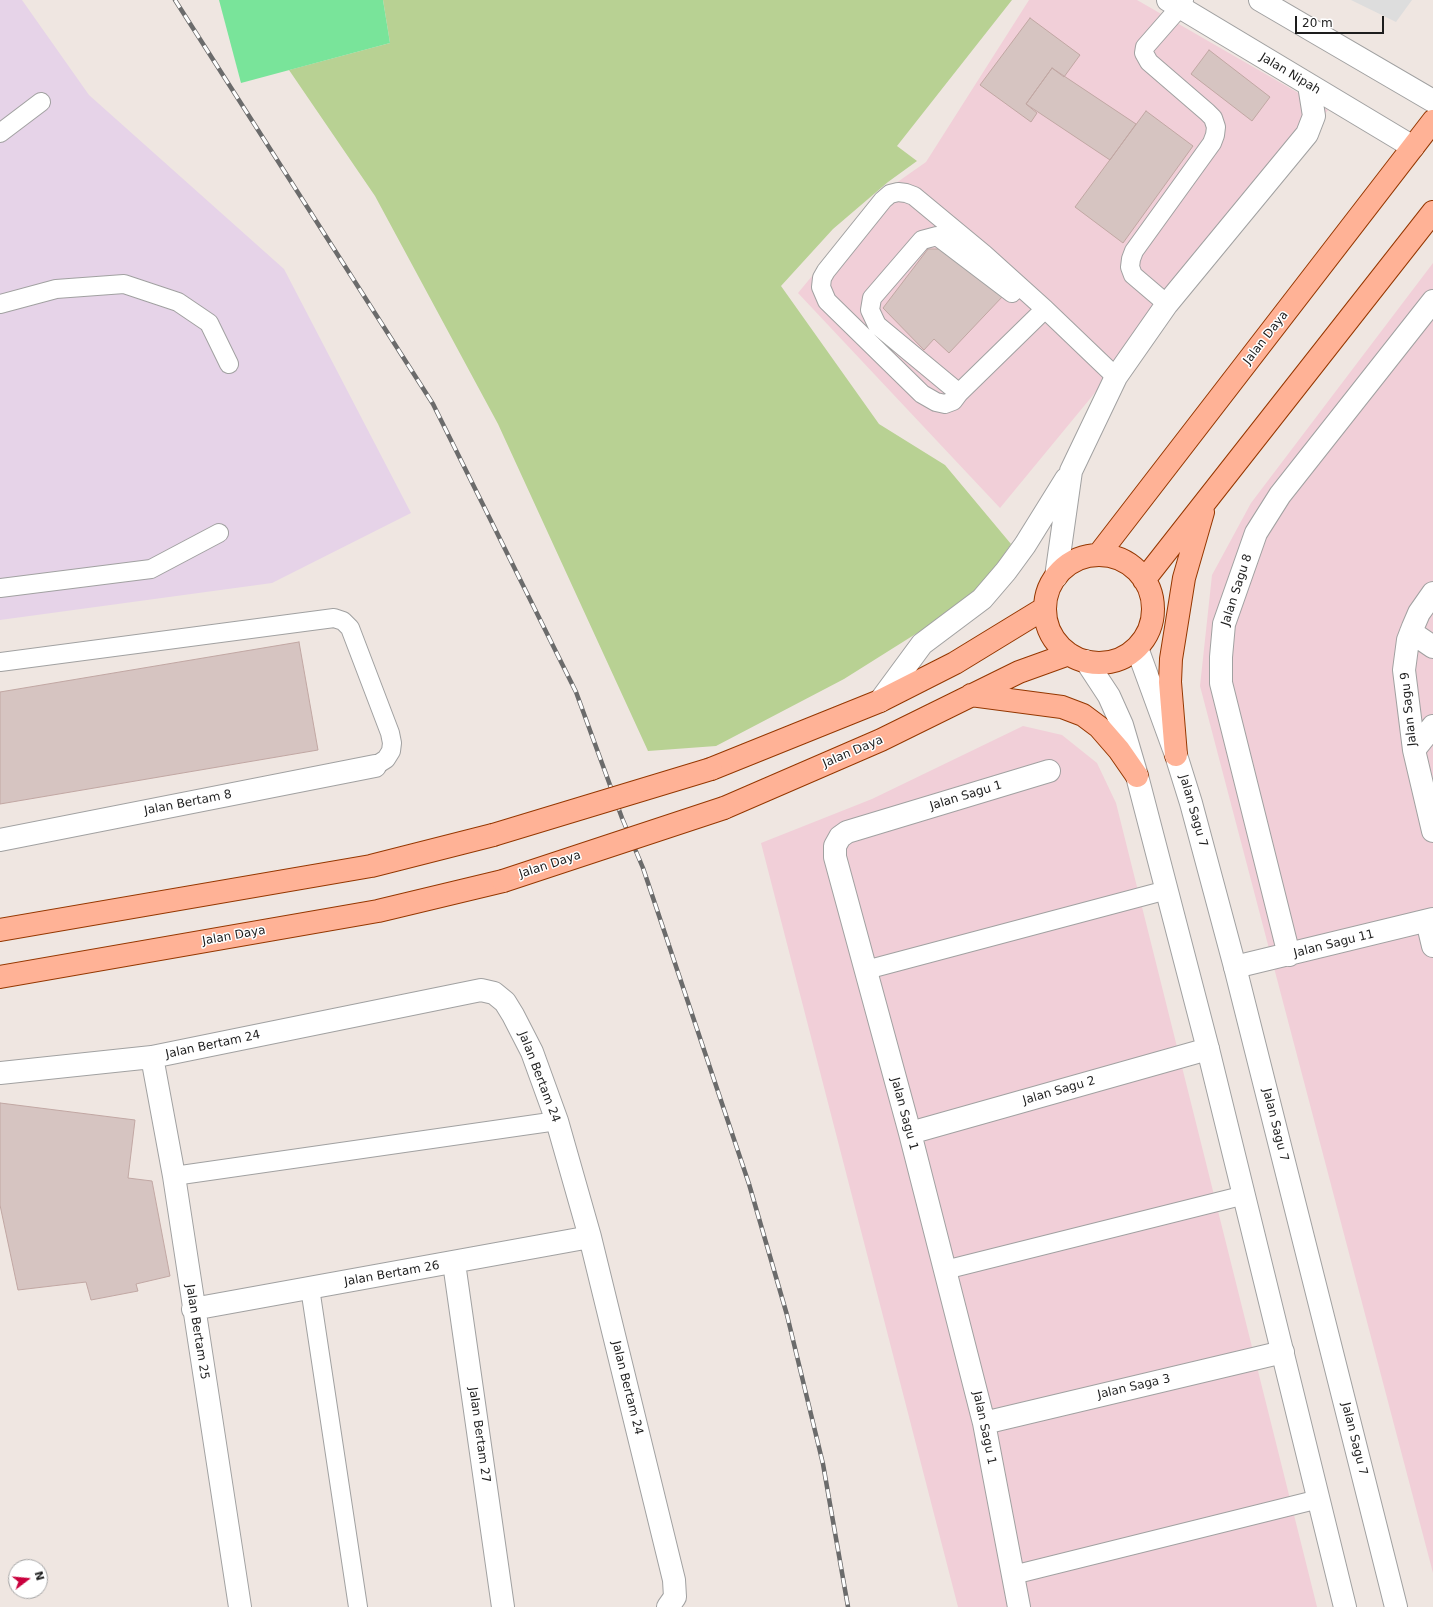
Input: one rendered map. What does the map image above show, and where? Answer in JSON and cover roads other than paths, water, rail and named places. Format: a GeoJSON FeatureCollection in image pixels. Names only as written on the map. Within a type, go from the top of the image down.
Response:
{"type":"FeatureCollection","features":[{"type":"Feature","properties":{"kind":"main road","name":"Jalan Daya"},"geometry":{"type":"LineString","coordinates":[[1099,554],[1433,121]]}},
{"type":"Feature","properties":{"kind":"main road"},"geometry":{"type":"LineString","coordinates":[[1144,580],[1433,212]]}},
{"type":"Feature","properties":{"kind":"main road"},"geometry":{"type":"LineString","coordinates":[[1176,755],[1171,694],[1171,659],[1184,578],[1206,501]]}},
{"type":"Feature","properties":{"kind":"main road"},"geometry":{"type":"LineString","coordinates":[[1099,554],[1116,557],[1132,566],[1144,580],[1151,595],[1153,615],[1148,633],[1137,648],[1122,658],[1104,662],[1078,657],[1056,641],[1048,625],[1045,608],[1048,591],[1056,577],[1068,564],[1082,557],[1099,554]]}},
{"type":"Feature","properties":{"kind":"main road"},"geometry":{"type":"LineString","coordinates":[[0,930],[371,866],[494,835],[711,769],[880,701],[955,663],[1045,608]]}},
{"type":"Feature","properties":{"kind":"main road","name":"Jalan Daya"},"geometry":{"type":"LineString","coordinates":[[0,977],[378,911],[504,881],[724,808],[881,740],[1019,672],[1078,657]]}},
{"type":"Feature","properties":{"kind":"main road"},"geometry":{"type":"LineString","coordinates":[[971,695],[1062,707],[1083,715],[1099,727],[1119,750],[1137,776]]}},
{"type":"Feature","properties":{"kind":"street"},"geometry":{"type":"LineString","coordinates":[[1260,0],[1433,101]]}},
{"type":"Feature","properties":{"kind":"street","name":"Jalan Nipah"},"geometry":{"type":"LineString","coordinates":[[1177,2],[1309,85],[1413,147]]}},
{"type":"Feature","properties":{"kind":"street"},"geometry":{"type":"LineString","coordinates":[[880,701],[922,644],[982,599],[1006,571],[1025,545],[1071,471],[1116,377],[1167,304],[1306,134],[1314,116],[1309,85]]}},
{"type":"Feature","properties":{"kind":"street","name":"Jalan Sagu 8"},"geometry":{"type":"LineString","coordinates":[[1289,955],[1221,683],[1221,657],[1224,624],[1256,534],[1280,495],[1433,301]]}},
{"type":"Feature","properties":{"kind":"street"},"geometry":{"type":"LineString","coordinates":[[1056,577],[1071,471]]}},
{"type":"Feature","properties":{"kind":"street","name":"Jalan Sagu 9"},"geometry":{"type":"LineString","coordinates":[[1433,593],[1419,613],[1411,632],[1406,648],[1404,670],[1414,750],[1433,831]]}},
{"type":"Feature","properties":{"kind":"street"},"geometry":{"type":"LineString","coordinates":[[1411,632],[1433,647]]}},
{"type":"Feature","properties":{"kind":"street","name":"Jalan Sagu 7"},"geometry":{"type":"LineString","coordinates":[[1137,648],[1176,755],[1235,967],[1396,1607]]}},
{"type":"Feature","properties":{"kind":"street"},"geometry":{"type":"LineString","coordinates":[[1078,657],[1109,696],[1119,718],[1137,776],[1245,1196],[1345,1607]]}},
{"type":"Feature","properties":{"kind":"street"},"geometry":{"type":"LineString","coordinates":[[1414,750],[1433,726]]}},
{"type":"Feature","properties":{"kind":"street","name":"Jalan Bertam 8"},"geometry":{"type":"LineString","coordinates":[[0,840],[375,766]]}},
{"type":"Feature","properties":{"kind":"street","name":"Jalan Sagu 1"},"geometry":{"type":"LineString","coordinates":[[1019,1607],[984,1423],[910,1133],[835,857],[835,846],[840,837],[847,832],[1049,771]]}},
{"type":"Feature","properties":{"kind":"street"},"geometry":{"type":"LineString","coordinates":[[1430,920],[1433,946]]}},
{"type":"Feature","properties":{"kind":"street","name":"Jalan Sagu 11"},"geometry":{"type":"LineString","coordinates":[[1235,967],[1430,920]]}},
{"type":"Feature","properties":{"kind":"street","name":"Jalan Bertam 24"},"geometry":{"type":"LineString","coordinates":[[0,1073],[152,1057],[481,990],[494,993],[505,1002],[524,1034],[557,1121],[590,1237],[674,1580],[674,1597],[668,1607]]}},
{"type":"Feature","properties":{"kind":"street","name":"Jalan Sagu 2"},"geometry":{"type":"LineString","coordinates":[[910,1133],[1208,1049]]}},
{"type":"Feature","properties":{"kind":"street","name":"Jalan Bertam 25"},"geometry":{"type":"LineString","coordinates":[[152,1057],[174,1176],[193,1309],[240,1607]]}},
{"type":"Feature","properties":{"kind":"street","name":"Jalan Bertam 26"},"geometry":{"type":"LineString","coordinates":[[193,1309],[454,1263],[590,1237]]}},
{"type":"Feature","properties":{"kind":"street","name":"Jalan Bertam 27"},"geometry":{"type":"LineString","coordinates":[[454,1263],[503,1607]]}},
{"type":"Feature","properties":{"kind":"street","name":"Jalan Saga 3"},"geometry":{"type":"LineString","coordinates":[[984,1423],[1283,1352]]}},
{"type":"Feature","properties":{"kind":"lane"},"geometry":{"type":"LineString","coordinates":[[1167,304],[1133,275],[1130,267],[1131,259],[1134,251],[1212,143],[1216,127],[1213,118],[1207,112],[1146,58],[1145,47],[1177,2]]}},
{"type":"Feature","properties":{"kind":"lane"},"geometry":{"type":"LineString","coordinates":[[0,133],[41,102]]}},
{"type":"Feature","properties":{"kind":"lane"},"geometry":{"type":"LineString","coordinates":[[1045,309],[959,393],[953,401],[945,404],[936,402],[922,394],[828,301],[823,294],[821,287],[822,278],[883,200],[890,194],[906,192],[914,196],[984,254],[1045,309],[1116,377]]}},
{"type":"Feature","properties":{"kind":"lane"},"geometry":{"type":"LineString","coordinates":[[959,393],[877,325],[870,310],[872,298],[922,240],[937,236],[1016,296],[1045,309]]}},
{"type":"Feature","properties":{"kind":"lane"},"geometry":{"type":"LineString","coordinates":[[0,304],[56,289],[124,284],[178,302],[209,323],[229,364]]}},
{"type":"Feature","properties":{"kind":"lane"},"geometry":{"type":"LineString","coordinates":[[0,588],[151,569],[219,533]]}},
{"type":"Feature","properties":{"kind":"lane"},"geometry":{"type":"LineString","coordinates":[[0,662],[334,618],[343,621],[350,628],[390,733],[392,743],[391,751],[386,759],[375,766]]}},
{"type":"Feature","properties":{"kind":"lane"},"geometry":{"type":"LineString","coordinates":[[866,970],[1167,890]]}},
{"type":"Feature","properties":{"kind":"lane"},"geometry":{"type":"LineString","coordinates":[[174,1176],[557,1121]]}},
{"type":"Feature","properties":{"kind":"lane"},"geometry":{"type":"LineString","coordinates":[[945,1270],[1245,1196]]}},
{"type":"Feature","properties":{"kind":"lane"},"geometry":{"type":"LineString","coordinates":[[310,1288],[358,1607]]}},
{"type":"Feature","properties":{"kind":"lane"},"geometry":{"type":"LineString","coordinates":[[1013,1575],[1319,1499]]}},
{"type":"Feature","properties":{"kind":"railway"},"geometry":{"type":"LineString","coordinates":[[175,0],[433,404],[576,692],[622,818],[643,868],[749,1184],[787,1315],[823,1464],[848,1607]]}}]}
